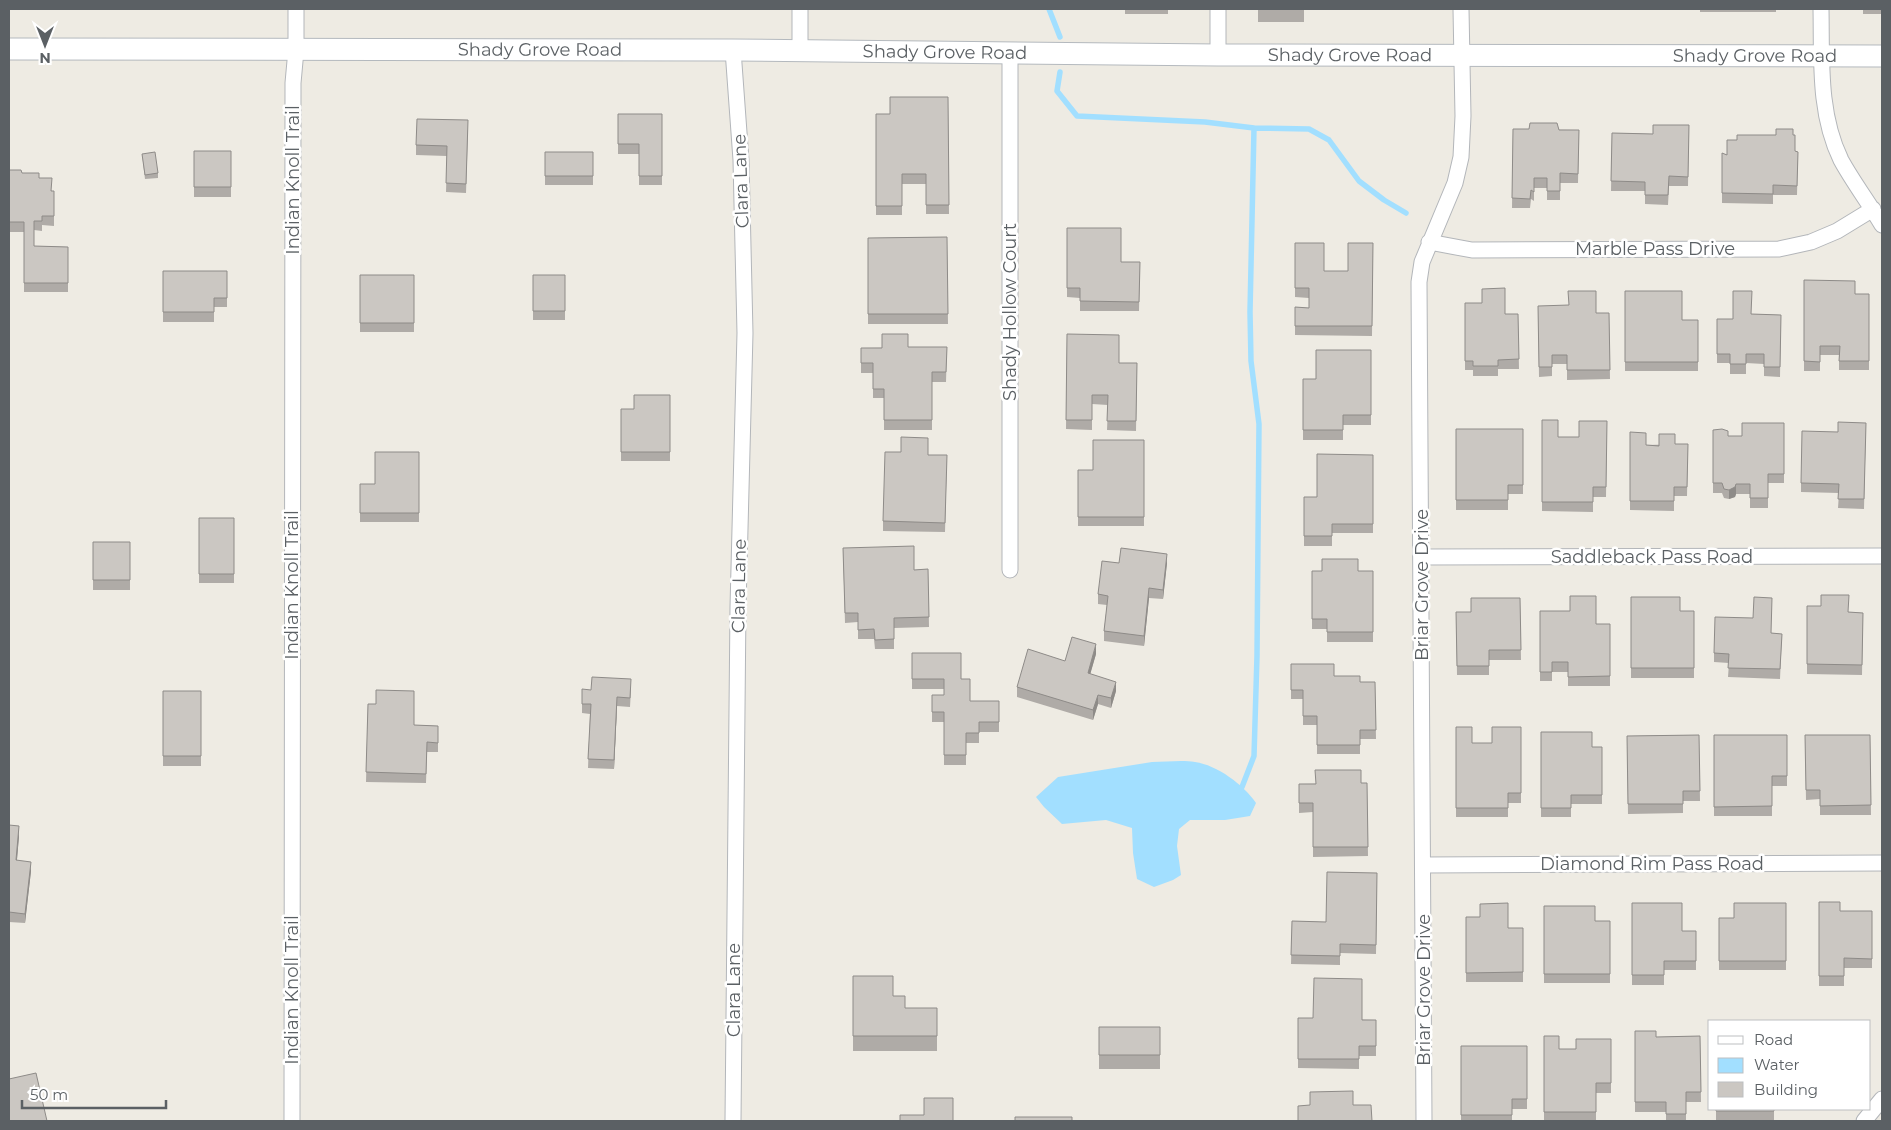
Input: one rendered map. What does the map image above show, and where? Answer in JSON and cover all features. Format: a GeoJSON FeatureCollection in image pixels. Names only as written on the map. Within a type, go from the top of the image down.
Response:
{"type":"FeatureCollection","features":[{"type":"Feature","properties":{"kind":"street","name":"Indian Knoll Trail"},"geometry":{"type":"LineString","coordinates":[[292,1121],[293,83],[296,50],[296,9]]}},
{"type":"Feature","properties":{"kind":"street"},"geometry":{"type":"LineString","coordinates":[[800,9],[800,51]]}},
{"type":"Feature","properties":{"kind":"street"},"geometry":{"type":"LineString","coordinates":[[1218,9],[1218,55]]}},
{"type":"Feature","properties":{"kind":"street","name":"Briar Grove Drive"},"geometry":{"type":"LineString","coordinates":[[1424,1121],[1419,282],[1422,262],[1455,183],[1461,157],[1463,116],[1461,9]]}},
{"type":"Feature","properties":{"kind":"street"},"geometry":{"type":"LineString","coordinates":[[1821,9],[1823,103],[1830,134],[1841,159],[1882,225]]}},
{"type":"Feature","properties":{"kind":"street","name":"Shady Grove Road"},"geometry":{"type":"LineString","coordinates":[[9,49],[733,50],[1218,55],[1882,56]]}},
{"type":"Feature","properties":{"kind":"street","name":"Clara Lane"},"geometry":{"type":"LineString","coordinates":[[733,50],[741,160],[745,333],[738,626],[733,1121]]}},
{"type":"Feature","properties":{"kind":"street","name":"Shady Hollow Court"},"geometry":{"type":"LineString","coordinates":[[1010,53],[1010,570]]}},
{"type":"Feature","properties":{"kind":"street","name":"Marble Pass Drive"},"geometry":{"type":"LineString","coordinates":[[1429,242],[1472,250],[1779,249],[1811,242],[1837,231],[1873,209]]}},
{"type":"Feature","properties":{"kind":"street","name":"Saddleback Pass Road"},"geometry":{"type":"LineString","coordinates":[[1422,557],[1882,556]]}},
{"type":"Feature","properties":{"kind":"street","name":"Diamond Rim Pass Road"},"geometry":{"type":"LineString","coordinates":[[1423,865],[1882,863]]}},
{"type":"Feature","properties":{"kind":"street"},"geometry":{"type":"LineString","coordinates":[[1864,1121],[1882,1099]]}},
{"type":"Feature","properties":{"kind":"water"},"geometry":{"type":"Polygon","coordinates":[[[1190,761],[1212,767],[1237,783],[1256,803],[1250,816],[1225,820],[1190,820],[1179,829],[1177,846],[1181,875],[1154,887],[1137,879],[1132,828],[1106,820],[1062,824],[1036,797],[1058,777],[1152,762],[1190,761]]]}},
{"type":"Feature","properties":{"kind":"building"},"geometry":{"type":"Polygon","coordinates":[[[890,97],[948,97],[949,205],[926,205],[926,174],[902,174],[902,206],[876,206],[876,114],[890,114],[890,97]]]}},
{"type":"Feature","properties":{"kind":"building"},"geometry":{"type":"Polygon","coordinates":[[[618,114],[662,114],[662,176],[639,176],[639,144],[618,144],[618,114]]]}},
{"type":"Feature","properties":{"kind":"building"},"geometry":{"type":"Polygon","coordinates":[[[417,119],[468,120],[466,184],[446,183],[447,146],[416,145],[417,119]]]}},
{"type":"Feature","properties":{"kind":"building"},"geometry":{"type":"Polygon","coordinates":[[[1530,123],[1557,123],[1559,130],[1579,130],[1578,174],[1560,173],[1560,191],[1547,191],[1547,178],[1534,178],[1534,192],[1531,190],[1530,199],[1512,198],[1513,129],[1529,129],[1530,123]]]}},
{"type":"Feature","properties":{"kind":"building"},"geometry":{"type":"Polygon","coordinates":[[[1653,125],[1689,125],[1688,177],[1669,176],[1668,195],[1645,195],[1645,182],[1611,181],[1612,133],[1653,134],[1653,125]]]}},
{"type":"Feature","properties":{"kind":"building"},"geometry":{"type":"Polygon","coordinates":[[[1776,129],[1793,129],[1795,151],[1798,152],[1797,186],[1773,185],[1773,194],[1722,193],[1722,153],[1727,155],[1727,140],[1737,140],[1737,135],[1776,135],[1776,129]]]}},
{"type":"Feature","properties":{"kind":"building"},"geometry":{"type":"Polygon","coordinates":[[[194,151],[231,151],[231,187],[194,187],[194,151]]]}},
{"type":"Feature","properties":{"kind":"building"},"geometry":{"type":"Polygon","coordinates":[[[155,152],[158,173],[145,175],[142,154],[155,152]]]}},
{"type":"Feature","properties":{"kind":"building"},"geometry":{"type":"Polygon","coordinates":[[[545,152],[593,152],[593,176],[545,176],[545,152]]]}},
{"type":"Feature","properties":{"kind":"building"},"geometry":{"type":"Polygon","coordinates":[[[9,170],[21,170],[22,173],[39,173],[39,178],[52,178],[51,191],[54,191],[54,216],[42,216],[42,221],[34,221],[34,246],[68,247],[68,283],[24,283],[24,222],[9,222],[9,170]]]}},
{"type":"Feature","properties":{"kind":"building"},"geometry":{"type":"Polygon","coordinates":[[[1067,228],[1121,228],[1121,262],[1140,262],[1139,302],[1080,301],[1080,288],[1067,288],[1067,228]]]}},
{"type":"Feature","properties":{"kind":"building"},"geometry":{"type":"Polygon","coordinates":[[[947,237],[948,314],[868,314],[868,238],[947,237]]]}},
{"type":"Feature","properties":{"kind":"building"},"geometry":{"type":"Polygon","coordinates":[[[1295,243],[1324,243],[1324,271],[1348,271],[1348,243],[1373,243],[1372,326],[1295,326],[1295,307],[1309,308],[1309,288],[1295,288],[1295,243]]]}},
{"type":"Feature","properties":{"kind":"building"},"geometry":{"type":"Polygon","coordinates":[[[163,271],[227,271],[227,298],[214,298],[214,312],[163,312],[163,271]]]}},
{"type":"Feature","properties":{"kind":"building"},"geometry":{"type":"Polygon","coordinates":[[[360,275],[414,275],[414,323],[360,323],[360,275]]]}},
{"type":"Feature","properties":{"kind":"building"},"geometry":{"type":"Polygon","coordinates":[[[533,275],[565,275],[565,311],[533,311],[533,275]]]}},
{"type":"Feature","properties":{"kind":"building"},"geometry":{"type":"Polygon","coordinates":[[[1804,280],[1855,281],[1855,294],[1869,294],[1869,361],[1839,361],[1840,346],[1820,346],[1820,362],[1804,361],[1804,280]]]}},
{"type":"Feature","properties":{"kind":"building"},"geometry":{"type":"Polygon","coordinates":[[[1505,288],[1505,314],[1518,314],[1519,359],[1498,360],[1498,366],[1473,366],[1473,361],[1465,361],[1465,303],[1482,303],[1482,289],[1505,288]]]}},
{"type":"Feature","properties":{"kind":"building"},"geometry":{"type":"Polygon","coordinates":[[[1568,291],[1596,291],[1596,313],[1609,313],[1610,370],[1567,370],[1567,355],[1552,355],[1552,367],[1539,367],[1538,306],[1569,305],[1568,291]]]}},
{"type":"Feature","properties":{"kind":"building"},"geometry":{"type":"Polygon","coordinates":[[[1625,291],[1682,291],[1682,320],[1698,320],[1698,362],[1625,362],[1625,291]]]}},
{"type":"Feature","properties":{"kind":"building"},"geometry":{"type":"Polygon","coordinates":[[[1733,291],[1752,291],[1751,314],[1781,315],[1780,367],[1764,367],[1764,354],[1746,354],[1746,364],[1730,364],[1730,354],[1717,354],[1717,319],[1733,319],[1733,291]]]}},
{"type":"Feature","properties":{"kind":"building"},"geometry":{"type":"Polygon","coordinates":[[[882,334],[908,334],[908,347],[947,347],[946,372],[932,372],[932,420],[884,420],[884,389],[873,389],[873,363],[861,363],[861,348],[882,348],[882,334]]]}},
{"type":"Feature","properties":{"kind":"building"},"geometry":{"type":"Polygon","coordinates":[[[1067,334],[1119,335],[1119,363],[1137,363],[1136,421],[1107,421],[1108,395],[1092,395],[1092,420],[1066,420],[1067,334]]]}},
{"type":"Feature","properties":{"kind":"building"},"geometry":{"type":"Polygon","coordinates":[[[1316,350],[1371,350],[1371,415],[1343,415],[1343,430],[1303,430],[1303,379],[1316,379],[1316,350]]]}},
{"type":"Feature","properties":{"kind":"building"},"geometry":{"type":"Polygon","coordinates":[[[634,395],[670,395],[670,452],[621,452],[621,409],[634,409],[634,395]]]}},
{"type":"Feature","properties":{"kind":"building"},"geometry":{"type":"Polygon","coordinates":[[[1542,420],[1558,420],[1558,437],[1579,437],[1579,421],[1607,421],[1606,487],[1593,487],[1593,502],[1542,502],[1542,420]]]}},
{"type":"Feature","properties":{"kind":"building"},"geometry":{"type":"Polygon","coordinates":[[[1838,422],[1866,423],[1864,499],[1838,499],[1839,484],[1801,483],[1802,431],[1838,432],[1838,422]]]}},
{"type":"Feature","properties":{"kind":"building"},"geometry":{"type":"Polygon","coordinates":[[[1742,423],[1784,423],[1784,474],[1768,474],[1768,498],[1750,498],[1750,484],[1736,484],[1735,487],[1729,490],[1724,489],[1722,483],[1713,483],[1713,430],[1722,429],[1728,431],[1728,436],[1742,436],[1742,423]]]}},
{"type":"Feature","properties":{"kind":"building"},"geometry":{"type":"Polygon","coordinates":[[[1456,429],[1523,429],[1523,485],[1508,485],[1508,500],[1456,500],[1456,429]]]}},
{"type":"Feature","properties":{"kind":"building"},"geometry":{"type":"Polygon","coordinates":[[[1630,432],[1646,433],[1646,445],[1659,446],[1659,434],[1675,434],[1675,444],[1688,444],[1687,487],[1674,487],[1674,501],[1630,501],[1630,432]]]}},
{"type":"Feature","properties":{"kind":"building"},"geometry":{"type":"Polygon","coordinates":[[[901,437],[928,438],[928,455],[947,455],[945,523],[883,521],[885,452],[901,452],[901,437]]]}},
{"type":"Feature","properties":{"kind":"building"},"geometry":{"type":"Polygon","coordinates":[[[1093,440],[1144,440],[1144,517],[1078,517],[1078,470],[1093,470],[1093,440]]]}},
{"type":"Feature","properties":{"kind":"building"},"geometry":{"type":"Polygon","coordinates":[[[375,452],[419,452],[419,513],[360,513],[360,484],[375,484],[375,452]]]}},
{"type":"Feature","properties":{"kind":"building"},"geometry":{"type":"Polygon","coordinates":[[[1317,454],[1373,455],[1373,524],[1332,524],[1332,536],[1304,536],[1304,497],[1317,497],[1317,454]]]}},
{"type":"Feature","properties":{"kind":"building"},"geometry":{"type":"Polygon","coordinates":[[[199,518],[234,518],[234,574],[199,574],[199,518]]]}},
{"type":"Feature","properties":{"kind":"building"},"geometry":{"type":"Polygon","coordinates":[[[93,542],[130,542],[130,580],[93,580],[93,542]]]}},
{"type":"Feature","properties":{"kind":"building"},"geometry":{"type":"Polygon","coordinates":[[[914,546],[914,570],[928,569],[929,617],[894,618],[894,639],[875,640],[874,629],[858,630],[858,613],[845,613],[843,548],[914,546]]]}},
{"type":"Feature","properties":{"kind":"building"},"geometry":{"type":"Polygon","coordinates":[[[1121,548],[1167,554],[1163,590],[1149,588],[1144,636],[1104,631],[1108,596],[1098,594],[1102,561],[1119,563],[1121,548]]]}},
{"type":"Feature","properties":{"kind":"building"},"geometry":{"type":"Polygon","coordinates":[[[1322,559],[1358,559],[1358,571],[1373,571],[1373,632],[1327,632],[1327,619],[1312,619],[1312,571],[1322,571],[1322,559]]]}},
{"type":"Feature","properties":{"kind":"building"},"geometry":{"type":"Polygon","coordinates":[[[1821,595],[1849,595],[1848,612],[1863,613],[1862,665],[1807,664],[1807,606],[1821,606],[1821,595]]]}},
{"type":"Feature","properties":{"kind":"building"},"geometry":{"type":"Polygon","coordinates":[[[1570,596],[1596,596],[1596,624],[1610,624],[1610,676],[1568,677],[1568,662],[1552,662],[1552,672],[1540,672],[1540,611],[1570,611],[1570,596]]]}},
{"type":"Feature","properties":{"kind":"building"},"geometry":{"type":"Polygon","coordinates":[[[1631,597],[1680,597],[1680,611],[1694,611],[1694,668],[1631,668],[1631,597]]]}},
{"type":"Feature","properties":{"kind":"building"},"geometry":{"type":"Polygon","coordinates":[[[1754,597],[1772,598],[1771,633],[1782,634],[1780,669],[1728,668],[1729,654],[1714,653],[1715,617],[1753,618],[1754,597]]]}},
{"type":"Feature","properties":{"kind":"building"},"geometry":{"type":"Polygon","coordinates":[[[1471,598],[1520,598],[1521,650],[1489,650],[1489,666],[1457,666],[1456,612],[1471,612],[1471,598]]]}},
{"type":"Feature","properties":{"kind":"building"},"geometry":{"type":"Polygon","coordinates":[[[1072,637],[1096,644],[1088,673],[1116,682],[1111,698],[1098,695],[1093,710],[1017,687],[1028,649],[1065,661],[1072,637]]]}},
{"type":"Feature","properties":{"kind":"building"},"geometry":{"type":"Polygon","coordinates":[[[912,653],[961,653],[961,679],[970,679],[970,701],[999,701],[999,722],[979,722],[979,733],[966,733],[966,755],[944,755],[944,712],[932,712],[932,695],[944,695],[944,679],[912,679],[912,653]]]}},
{"type":"Feature","properties":{"kind":"building"},"geometry":{"type":"Polygon","coordinates":[[[1291,664],[1334,664],[1334,676],[1360,676],[1360,682],[1375,682],[1376,730],[1360,730],[1360,745],[1317,745],[1317,716],[1303,716],[1303,690],[1291,690],[1291,664]]]}},
{"type":"Feature","properties":{"kind":"building"},"geometry":{"type":"Polygon","coordinates":[[[592,677],[631,679],[630,698],[617,697],[614,760],[588,759],[591,704],[582,704],[582,689],[591,690],[592,677]]]}},
{"type":"Feature","properties":{"kind":"building"},"geometry":{"type":"Polygon","coordinates":[[[376,690],[414,691],[414,725],[438,726],[438,743],[427,742],[426,774],[366,772],[368,704],[376,704],[376,690]]]}},
{"type":"Feature","properties":{"kind":"building"},"geometry":{"type":"Polygon","coordinates":[[[163,691],[201,691],[201,756],[163,756],[163,691]]]}},
{"type":"Feature","properties":{"kind":"building"},"geometry":{"type":"Polygon","coordinates":[[[1456,727],[1472,727],[1472,743],[1492,743],[1492,727],[1521,727],[1521,793],[1508,793],[1508,808],[1456,808],[1456,727]]]}},
{"type":"Feature","properties":{"kind":"building"},"geometry":{"type":"Polygon","coordinates":[[[1541,732],[1592,732],[1592,747],[1602,747],[1602,795],[1571,795],[1571,808],[1541,808],[1541,732]]]}},
{"type":"Feature","properties":{"kind":"building"},"geometry":{"type":"Polygon","coordinates":[[[1699,735],[1700,791],[1683,791],[1683,804],[1628,804],[1627,736],[1699,735]]]}},
{"type":"Feature","properties":{"kind":"building"},"geometry":{"type":"Polygon","coordinates":[[[1714,735],[1787,735],[1787,776],[1772,776],[1772,806],[1714,807],[1714,735]]]}},
{"type":"Feature","properties":{"kind":"building"},"geometry":{"type":"Polygon","coordinates":[[[1805,735],[1870,735],[1871,805],[1820,806],[1820,790],[1806,790],[1805,735]]]}},
{"type":"Feature","properties":{"kind":"building"},"geometry":{"type":"Polygon","coordinates":[[[1315,770],[1361,770],[1361,783],[1367,783],[1368,847],[1313,847],[1313,803],[1299,803],[1299,784],[1316,784],[1315,770]]]}},
{"type":"Feature","properties":{"kind":"building"},"geometry":{"type":"Polygon","coordinates":[[[9,825],[19,826],[16,860],[31,862],[25,914],[9,912],[9,825]]]}},
{"type":"Feature","properties":{"kind":"building"},"geometry":{"type":"Polygon","coordinates":[[[1327,872],[1377,873],[1376,945],[1340,944],[1340,956],[1291,955],[1292,921],[1326,922],[1327,872]]]}},
{"type":"Feature","properties":{"kind":"building"},"geometry":{"type":"Polygon","coordinates":[[[1819,902],[1840,902],[1840,911],[1872,911],[1872,959],[1844,958],[1844,976],[1819,976],[1819,902]]]}},
{"type":"Feature","properties":{"kind":"building"},"geometry":{"type":"Polygon","coordinates":[[[1508,903],[1508,928],[1523,928],[1523,972],[1466,973],[1466,917],[1480,917],[1480,904],[1508,903]]]}},
{"type":"Feature","properties":{"kind":"building"},"geometry":{"type":"Polygon","coordinates":[[[1632,903],[1682,903],[1682,931],[1696,931],[1696,961],[1664,961],[1664,975],[1632,975],[1632,903]]]}},
{"type":"Feature","properties":{"kind":"building"},"geometry":{"type":"Polygon","coordinates":[[[1734,903],[1786,903],[1786,961],[1719,961],[1719,918],[1734,918],[1734,903]]]}},
{"type":"Feature","properties":{"kind":"building"},"geometry":{"type":"Polygon","coordinates":[[[1544,906],[1595,906],[1595,921],[1610,921],[1610,974],[1544,974],[1544,906]]]}},
{"type":"Feature","properties":{"kind":"building"},"geometry":{"type":"Polygon","coordinates":[[[853,976],[893,976],[893,996],[905,996],[905,1008],[937,1008],[937,1036],[853,1036],[853,976]]]}},
{"type":"Feature","properties":{"kind":"building"},"geometry":{"type":"Polygon","coordinates":[[[1314,978],[1362,979],[1362,1020],[1376,1020],[1376,1046],[1359,1046],[1359,1059],[1298,1059],[1298,1018],[1313,1018],[1314,978]]]}},
{"type":"Feature","properties":{"kind":"building"},"geometry":{"type":"Polygon","coordinates":[[[1099,1027],[1160,1027],[1160,1055],[1099,1055],[1099,1027]]]}},
{"type":"Feature","properties":{"kind":"building"},"geometry":{"type":"Polygon","coordinates":[[[1635,1031],[1656,1031],[1656,1037],[1700,1036],[1701,1092],[1686,1092],[1686,1114],[1666,1114],[1666,1102],[1635,1102],[1635,1031]]]}},
{"type":"Feature","properties":{"kind":"building"},"geometry":{"type":"Polygon","coordinates":[[[1544,1036],[1559,1036],[1559,1049],[1576,1049],[1576,1039],[1611,1039],[1611,1083],[1596,1083],[1596,1112],[1544,1112],[1544,1036]]]}},
{"type":"Feature","properties":{"kind":"building"},"geometry":{"type":"Polygon","coordinates":[[[1461,1046],[1527,1046],[1527,1099],[1512,1099],[1512,1115],[1461,1115],[1461,1046]]]}},
{"type":"Feature","properties":{"kind":"building"},"geometry":{"type":"Polygon","coordinates":[[[36,1073],[47,1121],[9,1121],[9,1079],[36,1073]]]}},
{"type":"Feature","properties":{"kind":"building"},"geometry":{"type":"Polygon","coordinates":[[[1353,1091],[1353,1105],[1371,1105],[1372,1121],[1298,1121],[1298,1106],[1310,1105],[1310,1092],[1353,1091]]]}},
{"type":"Feature","properties":{"kind":"building"},"geometry":{"type":"Polygon","coordinates":[[[924,1098],[953,1098],[953,1121],[900,1121],[900,1115],[924,1115],[924,1098]]]}},
{"type":"Feature","properties":{"kind":"building"},"geometry":{"type":"Polygon","coordinates":[[[1716,1110],[1774,1110],[1774,1111],[1716,1110]]]}},
{"type":"Feature","properties":{"kind":"building"},"geometry":{"type":"Polygon","coordinates":[[[1015,1117],[1072,1117],[1072,1121],[1015,1121],[1015,1117]]]}},
{"type":"Feature","properties":{"kind":"waterway"},"geometry":{"type":"LineString","coordinates":[[1049,9],[1060,37]]}},
{"type":"Feature","properties":{"kind":"waterway"},"geometry":{"type":"LineString","coordinates":[[1060,72],[1057,91],[1077,116],[1205,122],[1254,128],[1250,312],[1251,361],[1259,424],[1257,656],[1254,756],[1242,787]]}},
{"type":"Feature","properties":{"kind":"waterway"},"geometry":{"type":"LineString","coordinates":[[1254,128],[1309,129],[1329,140],[1359,181],[1384,200],[1406,213]]}}]}
